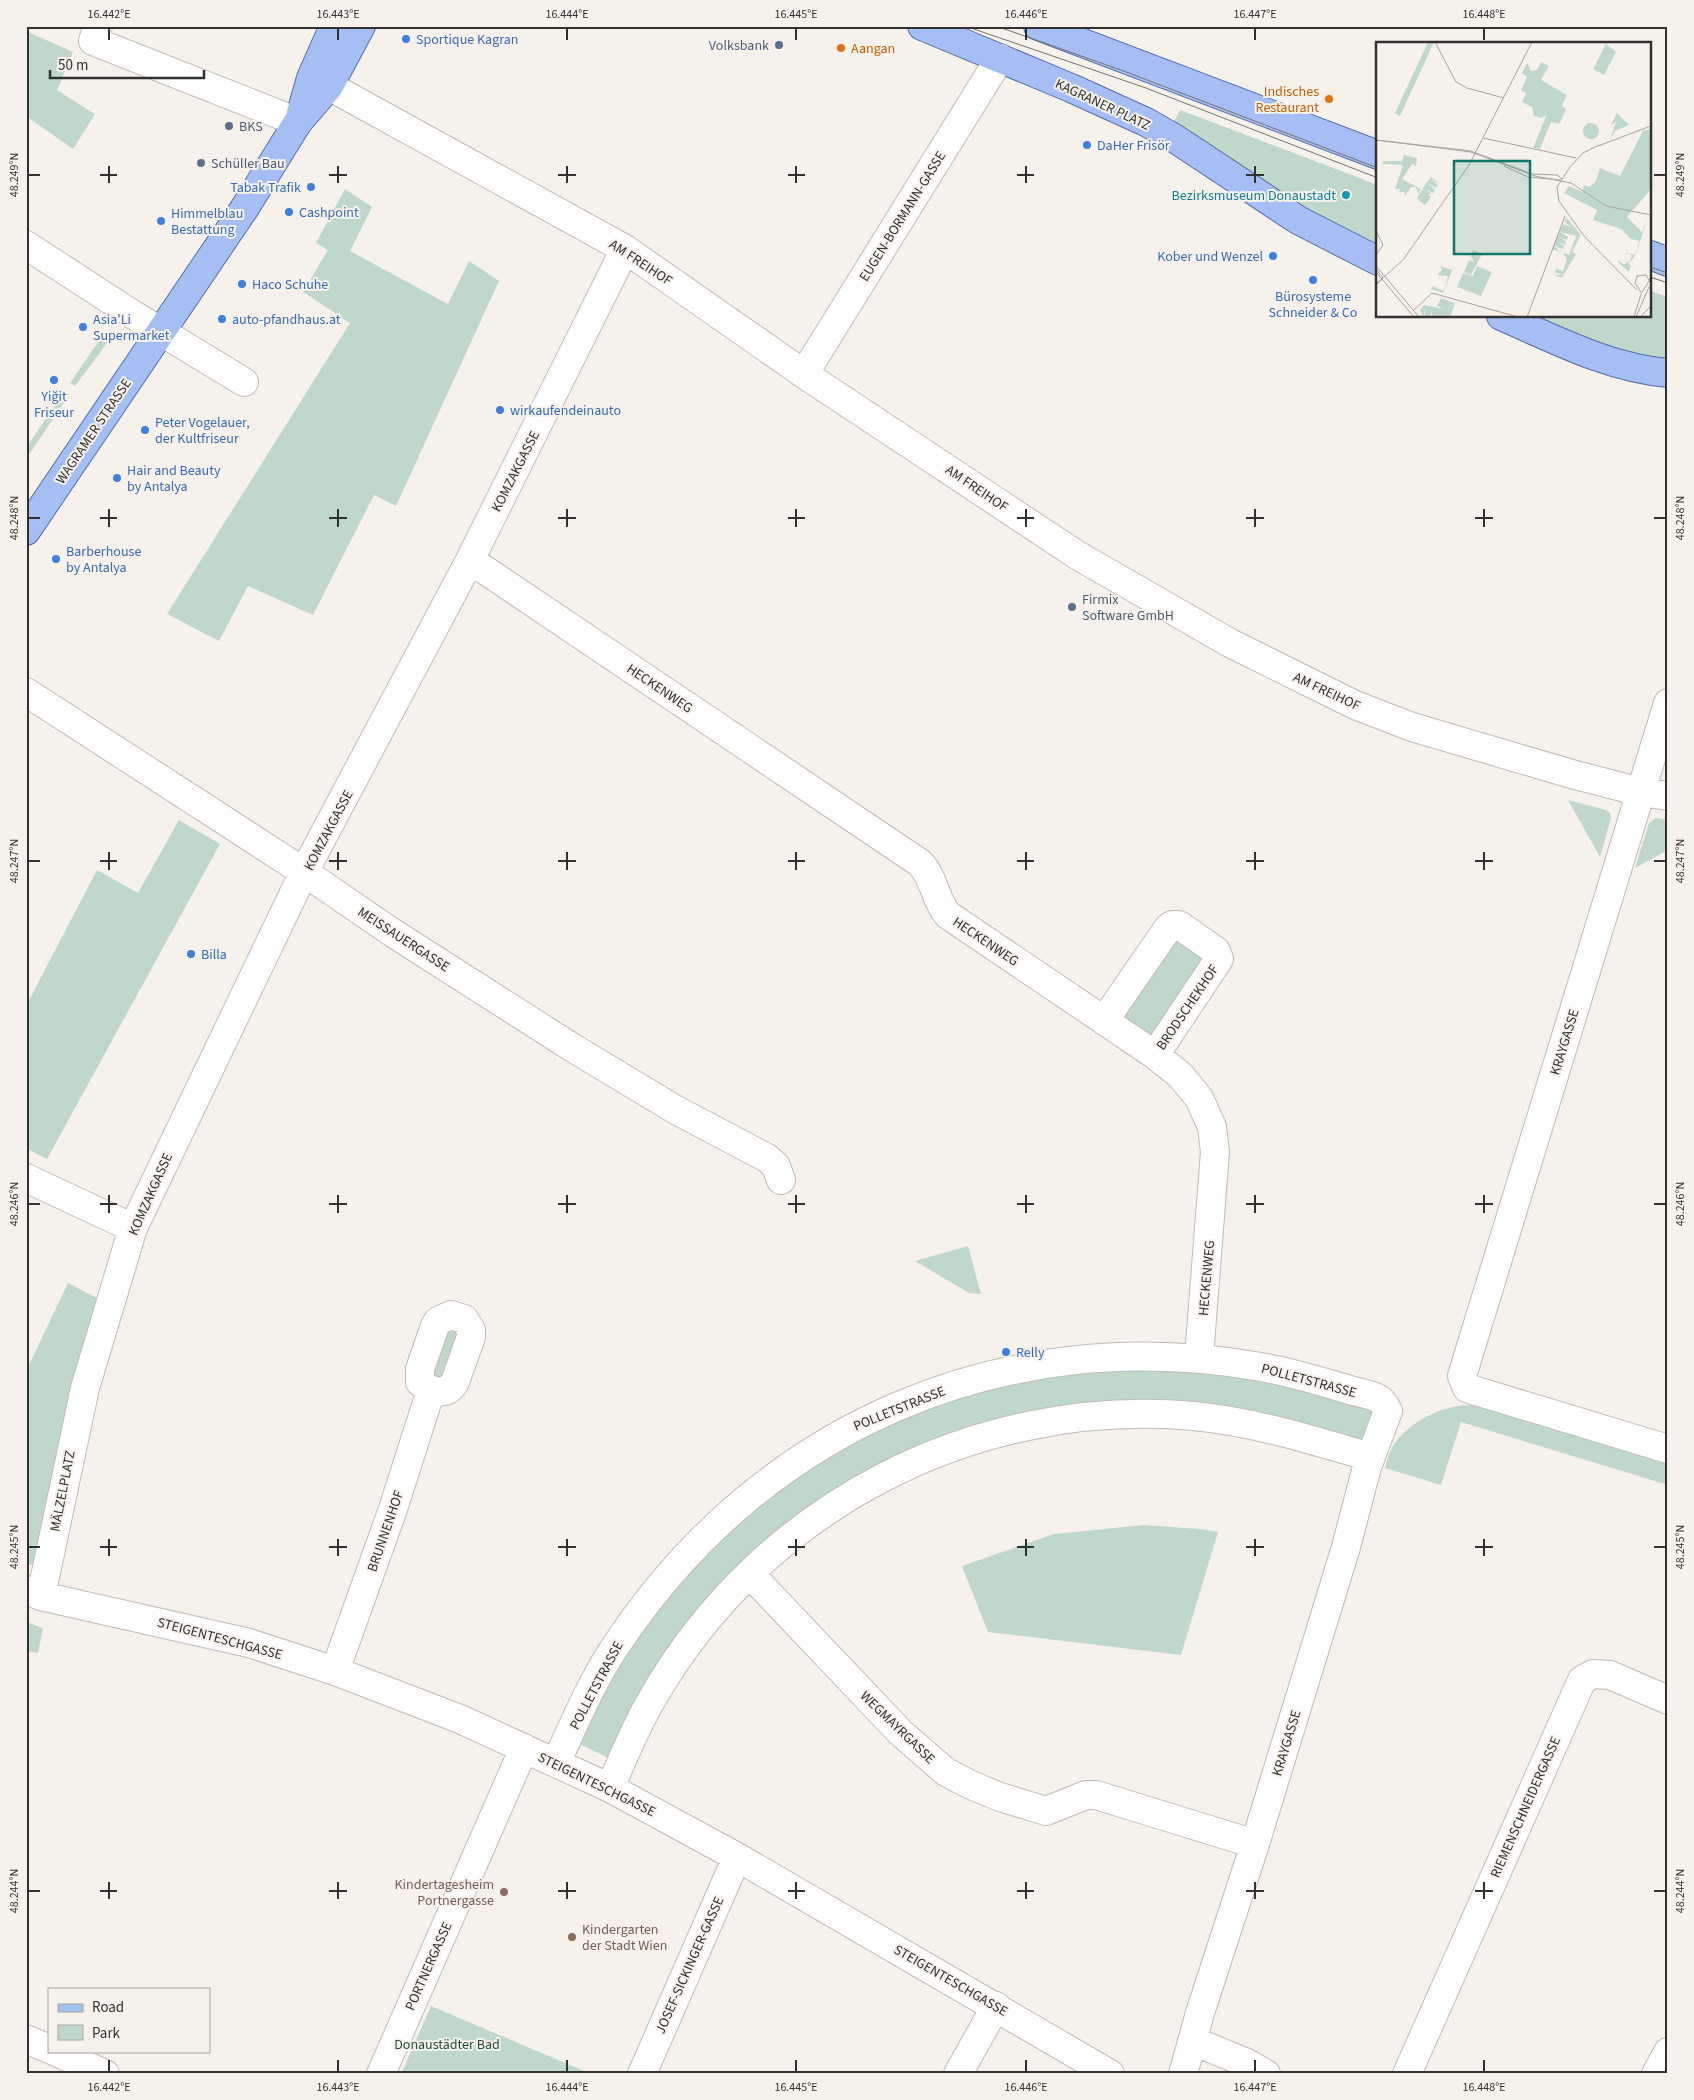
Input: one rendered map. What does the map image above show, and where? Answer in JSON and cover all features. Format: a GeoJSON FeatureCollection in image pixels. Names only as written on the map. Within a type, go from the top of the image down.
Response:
{"type":"FeatureCollection","features":[{"type":"Feature","properties":{"kind":"main road","name":"WAGRAMER STRASSE"},"geometry":{"type":"LineString","coordinates":[[298,122],[311,78],[334,26]]}},
{"type":"Feature","properties":{"kind":"main road","name":"WAGRAMER STRASSE"},"geometry":{"type":"LineString","coordinates":[[26,531],[244,209],[298,122],[329,86],[361,26]]}},
{"type":"Feature","properties":{"kind":"main road","name":"KAGRANER PLATZ"},"geometry":{"type":"LineString","coordinates":[[922,26],[1146,122],[1174,138],[1298,220],[1376,260]]}},
{"type":"Feature","properties":{"kind":"main road"},"geometry":{"type":"LineString","coordinates":[[1038,26],[1376,154]]}},
{"type":"Feature","properties":{"kind":"main road"},"geometry":{"type":"LineString","coordinates":[[1652,257],[1668,262]]}},
{"type":"Feature","properties":{"kind":"main road"},"geometry":{"type":"LineString","coordinates":[[1505,318],[1573,348],[1608,360],[1651,371],[1668,373]]}},
{"type":"Feature","properties":{"kind":"street"},"geometry":{"type":"LineString","coordinates":[[98,26],[93,42],[298,122]]}},
{"type":"Feature","properties":{"kind":"street","name":"EUGEN-BORMANN-GASSE"},"geometry":{"type":"LineString","coordinates":[[804,374],[1000,58]]}},
{"type":"Feature","properties":{"kind":"street","name":"AM FREIHOF"},"geometry":{"type":"LineString","coordinates":[[329,86],[625,250],[804,374],[1076,554],[1222,638],[1355,704],[1412,727],[1549,768],[1641,792],[1668,796]]}},
{"type":"Feature","properties":{"kind":"street"},"geometry":{"type":"LineString","coordinates":[[26,245],[160,331],[244,382]]}},
{"type":"Feature","properties":{"kind":"street","name":"KOMZAKGASSE"},"geometry":{"type":"LineString","coordinates":[[75,1429],[133,1228],[304,872],[470,560],[625,250]]}},
{"type":"Feature","properties":{"kind":"street","name":"HECKENWEG"},"geometry":{"type":"LineString","coordinates":[[470,560],[920,863],[930,875],[938,902],[948,915],[1155,1055],[1180,1074],[1194,1090],[1208,1115],[1214,1140],[1216,1165],[1199,1357]]}},
{"type":"Feature","properties":{"kind":"street","name":"MEISSAUERGASSE"},"geometry":{"type":"LineString","coordinates":[[26,692],[304,872],[393,933],[573,1048],[676,1110],[767,1158],[776,1166],[781,1180]]}},
{"type":"Feature","properties":{"kind":"street","name":"KRAYGASSE"},"geometry":{"type":"LineString","coordinates":[[1668,703],[1464,1368],[1463,1382],[1473,1390],[1668,1449]]}},
{"type":"Feature","properties":{"kind":"street","name":"BRODSCHEKHOF"},"geometry":{"type":"LineString","coordinates":[[1104,1021],[1168,928],[1172,925],[1179,925],[1216,951],[1219,959],[1155,1055]]}},
{"type":"Feature","properties":{"kind":"street"},"geometry":{"type":"LineString","coordinates":[[26,1178],[133,1228]]}},
{"type":"Feature","properties":{"kind":"street","name":"POLLETSTRASSE"},"geometry":{"type":"LineString","coordinates":[[556,1763],[602,1669],[617,1643],[658,1587],[702,1538],[738,1505],[820,1445],[857,1424],[906,1403],[963,1382],[1048,1363],[1086,1359],[1155,1356],[1199,1357],[1306,1376],[1380,1400],[1388,1411]]}},
{"type":"Feature","properties":{"kind":"street","name":"BRUNNENHOF"},"geometry":{"type":"LineString","coordinates":[[335,1671],[393,1509],[431,1390]]}},
{"type":"Feature","properties":{"kind":"street","name":"KRAYGASSE"},"geometry":{"type":"LineString","coordinates":[[1183,2074],[1200,2013],[1255,1844],[1343,1556],[1370,1457],[1388,1411]]}},
{"type":"Feature","properties":{"kind":"street"},"geometry":{"type":"LineString","coordinates":[[610,1788],[637,1727],[672,1668],[709,1618],[750,1574],[784,1543],[818,1517],[872,1483],[965,1442],[1040,1423],[1110,1415],[1194,1416],[1269,1428],[1370,1457]]}},
{"type":"Feature","properties":{"kind":"street","name":"MÄLZELPLATZ"},"geometry":{"type":"LineString","coordinates":[[34,1593],[75,1429]]}},
{"type":"Feature","properties":{"kind":"street","name":"WEGMAYRGASSE"},"geometry":{"type":"LineString","coordinates":[[750,1574],[901,1733],[946,1772],[1000,1797],[1046,1811],[1086,1795],[1096,1795],[1255,1844]]}},
{"type":"Feature","properties":{"kind":"street","name":"STEIGENTESCHGASSE"},"geometry":{"type":"LineString","coordinates":[[34,1593],[241,1641],[335,1671],[452,1715],[610,1788],[737,1857],[1110,2074]]}},
{"type":"Feature","properties":{"kind":"street","name":"RIEMENSCHNEIDERGASSE"},"geometry":{"type":"LineString","coordinates":[[1407,2074],[1582,1680],[1593,1674],[1610,1675],[1668,1700]]}},
{"type":"Feature","properties":{"kind":"street","name":"PORTNERGASSE"},"geometry":{"type":"LineString","coordinates":[[381,2074],[524,1748]]}},
{"type":"Feature","properties":{"kind":"street","name":"JOSEF-SICKINGER-GASSE"},"geometry":{"type":"LineString","coordinates":[[642,2074],[737,1857]]}},
{"type":"Feature","properties":{"kind":"street"},"geometry":{"type":"LineString","coordinates":[[958,2074],[996,2006]]}},
{"type":"Feature","properties":{"kind":"street"},"geometry":{"type":"LineString","coordinates":[[26,2039],[48,2049]]}},
{"type":"Feature","properties":{"kind":"street"},"geometry":{"type":"LineString","coordinates":[[1193,2041],[1247,2063],[1266,2074]]}},
{"type":"Feature","properties":{"kind":"street"},"geometry":{"type":"LineString","coordinates":[[56,2052],[105,2074]]}},
{"type":"Feature","properties":{"kind":"street"},"geometry":{"type":"LineString","coordinates":[[1656,2074],[1668,2052]]}},
{"type":"Feature","properties":{"kind":"green space"},"geometry":{"type":"Polygon","coordinates":[[[26,31],[73,52],[57,90],[95,114],[73,149],[26,116],[26,31]]]}},
{"type":"Feature","properties":{"kind":"green space"},"geometry":{"type":"Polygon","coordinates":[[[1180,110],[1376,184],[1376,254],[1171,127],[1180,110]]]}},
{"type":"Feature","properties":{"kind":"green space"},"geometry":{"type":"Polygon","coordinates":[[[345,189],[372,207],[350,251],[448,304],[469,261],[499,281],[396,506],[374,495],[313,615],[248,586],[219,641],[167,614],[350,323],[303,292],[328,250],[316,243],[345,189]]]}},
{"type":"Feature","properties":{"kind":"green space"},"geometry":{"type":"Polygon","coordinates":[[[1652,292],[1668,297],[1668,361],[1654,361],[1522,318],[1652,318],[1652,292]]]}},
{"type":"Feature","properties":{"kind":"green space"},"geometry":{"type":"Polygon","coordinates":[[[104,333],[111,338],[75,386],[70,383],[104,333]]]}},
{"type":"Feature","properties":{"kind":"green space"},"geometry":{"type":"Polygon","coordinates":[[[62,395],[67,398],[26,459],[26,448],[62,395]]]}},
{"type":"Feature","properties":{"kind":"green space"},"geometry":{"type":"Polygon","coordinates":[[[1568,800],[1606,810],[1610,813],[1611,818],[1600,857],[1568,800]]]}},
{"type":"Feature","properties":{"kind":"green space"},"geometry":{"type":"Polygon","coordinates":[[[1656,818],[1668,820],[1668,850],[1635,868],[1649,823],[1656,818]]]}},
{"type":"Feature","properties":{"kind":"green space"},"geometry":{"type":"Polygon","coordinates":[[[179,820],[220,844],[47,1159],[26,1148],[26,1006],[97,870],[138,893],[179,820]]]}},
{"type":"Feature","properties":{"kind":"green space"},"geometry":{"type":"Polygon","coordinates":[[[1173,931],[1212,958],[1155,1043],[1115,1016],[1173,931]]]}},
{"type":"Feature","properties":{"kind":"green space"},"geometry":{"type":"Polygon","coordinates":[[[968,1246],[981,1294],[969,1293],[915,1261],[968,1246]]]}},
{"type":"Feature","properties":{"kind":"green space"},"geometry":{"type":"Polygon","coordinates":[[[68,1283],[103,1301],[78,1382],[33,1566],[26,1563],[26,1371],[68,1283]]]}},
{"type":"Feature","properties":{"kind":"green space"},"geometry":{"type":"Polygon","coordinates":[[[443,1327],[459,1330],[446,1381],[429,1379],[443,1327]]]}},
{"type":"Feature","properties":{"kind":"green space"},"geometry":{"type":"Polygon","coordinates":[[[1214,1367],[1374,1407],[1367,1443],[1066,1412],[789,1529],[613,1760],[573,1741],[600,1685],[690,1560],[837,1443],[1023,1374],[1214,1367]]]}},
{"type":"Feature","properties":{"kind":"green space"},"geometry":{"type":"Polygon","coordinates":[[[1473,1399],[1668,1458],[1668,1485],[1461,1422],[1441,1485],[1385,1468],[1393,1446],[1408,1429],[1417,1422],[1439,1411],[1461,1405],[1472,1405],[1473,1399]]]}},
{"type":"Feature","properties":{"kind":"green space"},"geometry":{"type":"Polygon","coordinates":[[[1144,1525],[1218,1532],[1181,1655],[988,1632],[962,1566],[1054,1534],[1144,1525]]]}},
{"type":"Feature","properties":{"kind":"green space"},"geometry":{"type":"Polygon","coordinates":[[[26,1622],[43,1628],[38,1653],[26,1651],[26,1622]]]}},
{"type":"Feature","properties":{"kind":"green space","name":"Donaustädter Bad"},"geometry":{"type":"Polygon","coordinates":[[[431,2006],[591,2074],[401,2074],[431,2006]]]}},
{"type":"Feature","properties":{"kind":"tram line"},"geometry":{"type":"LineString","coordinates":[[965,26],[1146,88],[1376,177]]}},
{"type":"Feature","properties":{"kind":"tram line"},"geometry":{"type":"LineString","coordinates":[[996,26],[1121,70],[1376,167]]}},
{"type":"Feature","properties":{"kind":"tram line"},"geometry":{"type":"LineString","coordinates":[[1652,268],[1668,273]]}},
{"type":"Feature","properties":{"kind":"tram line"},"geometry":{"type":"LineString","coordinates":[[1652,278],[1668,283]]}},
{"type":"Feature","properties":{"kind":"place","name":"Sportique Kagran"},"geometry":{"type":"Point","coordinates":[406,39]}},
{"type":"Feature","properties":{"kind":"place","name":"Volksbank"},"geometry":{"type":"Point","coordinates":[779,45]}},
{"type":"Feature","properties":{"kind":"place","name":"Aangan"},"geometry":{"type":"Point","coordinates":[841,48]}},
{"type":"Feature","properties":{"kind":"place","name":"Indisches Restaurant"},"geometry":{"type":"Point","coordinates":[1329,99]}},
{"type":"Feature","properties":{"kind":"place","name":"BKS"},"geometry":{"type":"Point","coordinates":[229,126]}},
{"type":"Feature","properties":{"kind":"place","name":"DaHer Frisör"},"geometry":{"type":"Point","coordinates":[1087,145]}},
{"type":"Feature","properties":{"kind":"place","name":"Schüller Bau"},"geometry":{"type":"Point","coordinates":[201,163]}},
{"type":"Feature","properties":{"kind":"place","name":"Tabak Trafik"},"geometry":{"type":"Point","coordinates":[311,187]}},
{"type":"Feature","properties":{"kind":"place","name":"Bezirksmuseum Donaustadt"},"geometry":{"type":"Point","coordinates":[1346,195]}},
{"type":"Feature","properties":{"kind":"place","name":"Cashpoint"},"geometry":{"type":"Point","coordinates":[289,212]}},
{"type":"Feature","properties":{"kind":"place","name":"Himmelblau Bestattung"},"geometry":{"type":"Point","coordinates":[161,221]}},
{"type":"Feature","properties":{"kind":"place","name":"Kober und Wenzel"},"geometry":{"type":"Point","coordinates":[1273,256]}},
{"type":"Feature","properties":{"kind":"place","name":"Bürosysteme Schneider & Co"},"geometry":{"type":"Point","coordinates":[1313,280]}},
{"type":"Feature","properties":{"kind":"place","name":"Haco Schuhe"},"geometry":{"type":"Point","coordinates":[242,284]}},
{"type":"Feature","properties":{"kind":"place","name":"auto-pfandhaus.at"},"geometry":{"type":"Point","coordinates":[222,319]}},
{"type":"Feature","properties":{"kind":"place","name":"Asia'Li Supermarket"},"geometry":{"type":"Point","coordinates":[83,327]}},
{"type":"Feature","properties":{"kind":"place","name":"Yiğit Friseur"},"geometry":{"type":"Point","coordinates":[54,380]}},
{"type":"Feature","properties":{"kind":"place","name":"wirkaufendeinauto"},"geometry":{"type":"Point","coordinates":[500,410]}},
{"type":"Feature","properties":{"kind":"place","name":"Peter Vogelauer, der Kultfriseur"},"geometry":{"type":"Point","coordinates":[145,430]}},
{"type":"Feature","properties":{"kind":"place","name":"Hair and Beauty by Antalya"},"geometry":{"type":"Point","coordinates":[117,478]}},
{"type":"Feature","properties":{"kind":"place","name":"Barberhouse by Antalya"},"geometry":{"type":"Point","coordinates":[56,559]}},
{"type":"Feature","properties":{"kind":"place","name":"Firmix Software GmbH"},"geometry":{"type":"Point","coordinates":[1072,607]}},
{"type":"Feature","properties":{"kind":"place","name":"Billa"},"geometry":{"type":"Point","coordinates":[191,954]}},
{"type":"Feature","properties":{"kind":"place","name":"Relly"},"geometry":{"type":"Point","coordinates":[1006,1352]}},
{"type":"Feature","properties":{"kind":"place","name":"Kindertagesheim Portnergasse"},"geometry":{"type":"Point","coordinates":[504,1892]}},
{"type":"Feature","properties":{"kind":"place","name":"Kindergarten der Stadt Wien"},"geometry":{"type":"Point","coordinates":[572,1937]}}]}
